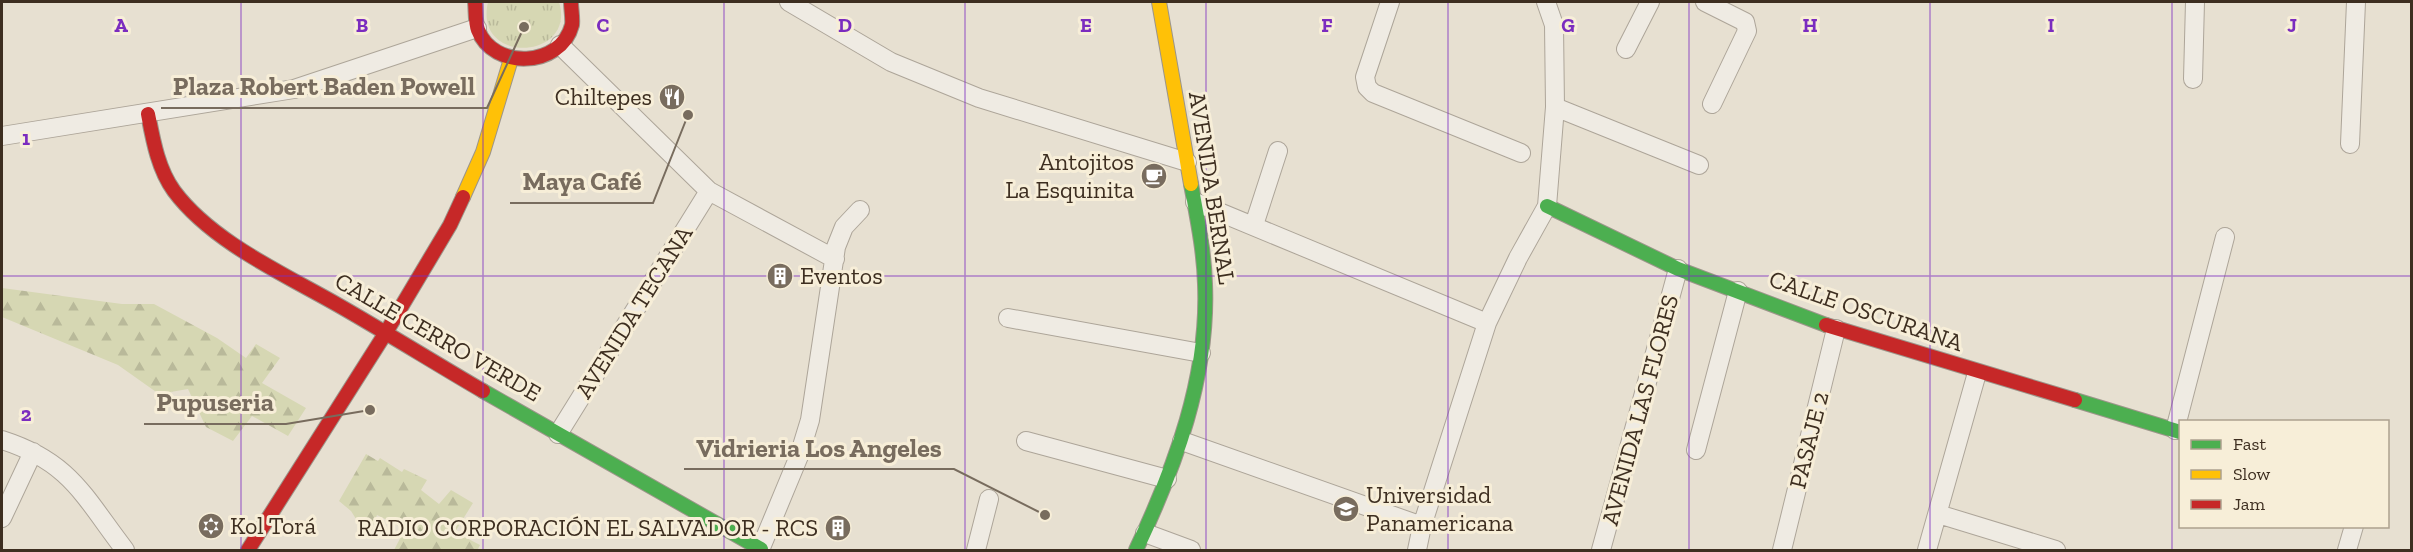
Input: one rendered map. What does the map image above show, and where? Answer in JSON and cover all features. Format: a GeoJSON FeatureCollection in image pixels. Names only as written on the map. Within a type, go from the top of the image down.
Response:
{"type":"FeatureCollection","features":[{"type":"Feature","properties":{"kind":"street"},"geometry":{"type":"LineString","coordinates":[[475,2],[474,15],[477,28],[490,48],[511,59],[522,61],[542,57],[560,45],[572,20],[571,2]]}},
{"type":"Feature","properties":{"kind":"street"},"geometry":{"type":"LineString","coordinates":[[789,2],[891,62],[979,98],[1187,162]]}},
{"type":"Feature","properties":{"kind":"street","name":"AVENIDA BERNAL"},"geometry":{"type":"LineString","coordinates":[[1136,550],[1182,441],[1201,353],[1206,276],[1159,2]]}},
{"type":"Feature","properties":{"kind":"street"},"geometry":{"type":"LineString","coordinates":[[1390,2],[1365,77],[1367,87],[1373,93],[1521,153]]}},
{"type":"Feature","properties":{"kind":"street"},"geometry":{"type":"LineString","coordinates":[[1417,550],[1422,526],[1487,322],[1518,258],[1547,206],[1556,107],[1554,25],[1546,2]]}},
{"type":"Feature","properties":{"kind":"street"},"geometry":{"type":"LineString","coordinates":[[1626,49],[1650,2]]}},
{"type":"Feature","properties":{"kind":"street"},"geometry":{"type":"LineString","coordinates":[[1705,2],[1745,22],[1747,26],[1747,31],[1712,104]]}},
{"type":"Feature","properties":{"kind":"street"},"geometry":{"type":"LineString","coordinates":[[2193,79],[2195,2]]}},
{"type":"Feature","properties":{"kind":"street"},"geometry":{"type":"LineString","coordinates":[[2350,144],[2356,2]]}},
{"type":"Feature","properties":{"kind":"street"},"geometry":{"type":"LineString","coordinates":[[2,136],[294,89],[477,28]]}},
{"type":"Feature","properties":{"kind":"street"},"geometry":{"type":"LineString","coordinates":[[560,45],[709,190],[835,258]]}},
{"type":"Feature","properties":{"kind":"street"},"geometry":{"type":"LineString","coordinates":[[248,550],[385,334],[450,225],[483,152],[511,59]]}},
{"type":"Feature","properties":{"kind":"street"},"geometry":{"type":"LineString","coordinates":[[1556,107],[1699,165]]}},
{"type":"Feature","properties":{"kind":"street","name":"CALLE CERRO VERDE"},"geometry":{"type":"LineString","coordinates":[[148,114],[157,154],[166,176],[178,195],[210,228],[385,334],[760,550]]}},
{"type":"Feature","properties":{"kind":"street"},"geometry":{"type":"LineString","coordinates":[[1254,225],[1278,151]]}},
{"type":"Feature","properties":{"kind":"street","name":"AVENIDA TECANA"},"geometry":{"type":"LineString","coordinates":[[558,434],[709,190]]}},
{"type":"Feature","properties":{"kind":"street"},"geometry":{"type":"LineString","coordinates":[[1195,202],[1487,322]]}},
{"type":"Feature","properties":{"kind":"street","name":"CALLE OSCURANA"},"geometry":{"type":"LineString","coordinates":[[1547,206],[1678,269],[1836,329],[1977,373],[2178,431]]}},
{"type":"Feature","properties":{"kind":"street"},"geometry":{"type":"LineString","coordinates":[[760,550],[799,456],[810,420],[836,247],[844,227],[860,210]]}},
{"type":"Feature","properties":{"kind":"street"},"geometry":{"type":"LineString","coordinates":[[2181,420],[2225,237]]}},
{"type":"Feature","properties":{"kind":"street","name":"AVENIDA LAS FLORES"},"geometry":{"type":"LineString","coordinates":[[1601,550],[1678,269]]}},
{"type":"Feature","properties":{"kind":"street"},"geometry":{"type":"LineString","coordinates":[[1696,450],[1738,291]]}},
{"type":"Feature","properties":{"kind":"street"},"geometry":{"type":"LineString","coordinates":[[1008,318],[1201,353]]}},
{"type":"Feature","properties":{"kind":"street","name":"PASAJE 2"},"geometry":{"type":"LineString","coordinates":[[1782,550],[1836,329]]}},
{"type":"Feature","properties":{"kind":"street"},"geometry":{"type":"LineString","coordinates":[[1927,550],[1977,373]]}},
{"type":"Feature","properties":{"kind":"street"},"geometry":{"type":"LineString","coordinates":[[2,440],[33,452],[74,481],[125,550]]}},
{"type":"Feature","properties":{"kind":"street"},"geometry":{"type":"LineString","coordinates":[[1026,441],[1167,479]]}},
{"type":"Feature","properties":{"kind":"street"},"geometry":{"type":"LineString","coordinates":[[1182,441],[1422,526]]}},
{"type":"Feature","properties":{"kind":"street"},"geometry":{"type":"LineString","coordinates":[[2,518],[33,452]]}},
{"type":"Feature","properties":{"kind":"street"},"geometry":{"type":"LineString","coordinates":[[976,550],[988,499]]}},
{"type":"Feature","properties":{"kind":"street"},"geometry":{"type":"LineString","coordinates":[[1938,514],[2056,550]]}},
{"type":"Feature","properties":{"kind":"street"},"geometry":{"type":"LineString","coordinates":[[2347,550],[2353,528]]}},
{"type":"Feature","properties":{"kind":"street"},"geometry":{"type":"LineString","coordinates":[[1145,533],[1191,550]]}},
{"type":"Feature","properties":{"kind":"green space"},"geometry":{"type":"Polygon","coordinates":[[[488,2],[559,2],[561,21],[553,35],[540,44],[525,48],[509,45],[495,37],[487,23],[488,2]]]}},
{"type":"Feature","properties":{"kind":"green space"},"geometry":{"type":"Polygon","coordinates":[[[2,288],[122,304],[154,304],[217,338],[246,358],[256,344],[280,358],[262,383],[306,408],[288,436],[252,416],[233,441],[206,427],[188,389],[159,394],[118,365],[2,317],[2,288]]]}},
{"type":"Feature","properties":{"kind":"green space"},"geometry":{"type":"Polygon","coordinates":[[[366,454],[378,461],[380,458],[402,472],[404,469],[427,480],[421,490],[439,504],[451,490],[473,503],[455,532],[480,545],[478,549],[480,550],[394,550],[405,529],[377,515],[368,538],[351,511],[339,501],[366,454]]]}},
{"type":"Feature","properties":{"kind":"traffic: fast"},"geometry":{"type":"LineString","coordinates":[[1136,550],[1164,486],[1187,421],[1201,353],[1205,319],[1205,284],[1200,234],[1191,184]]}},
{"type":"Feature","properties":{"kind":"traffic: fast"},"geometry":{"type":"LineString","coordinates":[[1547,206],[1678,269],[1826,325]]}},
{"type":"Feature","properties":{"kind":"traffic: fast"},"geometry":{"type":"LineString","coordinates":[[483,391],[761,549]]}},
{"type":"Feature","properties":{"kind":"traffic: fast"},"geometry":{"type":"LineString","coordinates":[[2075,400],[2179,432]]}},
{"type":"Feature","properties":{"kind":"traffic: slow"},"geometry":{"type":"LineString","coordinates":[[1159,2],[1191,184]]}},
{"type":"Feature","properties":{"kind":"traffic: slow"},"geometry":{"type":"LineString","coordinates":[[463,197],[483,152],[511,59]]}},
{"type":"Feature","properties":{"kind":"traffic: jam"},"geometry":{"type":"LineString","coordinates":[[475,2],[477,27],[486,43],[497,52],[527,59],[555,50],[565,39],[572,25],[571,2]]}},
{"type":"Feature","properties":{"kind":"traffic: jam"},"geometry":{"type":"LineString","coordinates":[[148,114],[157,154],[168,182],[190,209],[208,226],[250,256],[483,391]]}},
{"type":"Feature","properties":{"kind":"traffic: jam"},"geometry":{"type":"LineString","coordinates":[[248,550],[385,334],[450,225],[463,197]]}},
{"type":"Feature","properties":{"kind":"traffic: jam"},"geometry":{"type":"LineString","coordinates":[[1826,325],[2075,400]]}},
{"type":"Feature","properties":{"kind":"place","name":"Plaza Robert Baden Powell"},"geometry":{"type":"Point","coordinates":[524,27]}},
{"type":"Feature","properties":{"kind":"place","name":"Chiltepes"},"geometry":{"type":"Point","coordinates":[672,97]}},
{"type":"Feature","properties":{"kind":"place","name":"Maya Café"},"geometry":{"type":"Point","coordinates":[688,115]}},
{"type":"Feature","properties":{"kind":"place","name":"Antojitos La Esquinita"},"geometry":{"type":"Point","coordinates":[1154,176]}},
{"type":"Feature","properties":{"kind":"place","name":"Eventos"},"geometry":{"type":"Point","coordinates":[780,276]}},
{"type":"Feature","properties":{"kind":"place","name":"Pupuseria"},"geometry":{"type":"Point","coordinates":[370,410]}},
{"type":"Feature","properties":{"kind":"place","name":"Universidad Panamericana"},"geometry":{"type":"Point","coordinates":[1346,509]}},
{"type":"Feature","properties":{"kind":"place","name":"Vidrieria Los Angeles"},"geometry":{"type":"Point","coordinates":[1045,515]}},
{"type":"Feature","properties":{"kind":"place","name":"Kol Torá"},"geometry":{"type":"Point","coordinates":[211,526]}},
{"type":"Feature","properties":{"kind":"place","name":"RADIO CORPORACIÓN EL SALVADOR - RCS"},"geometry":{"type":"Point","coordinates":[838,528]}}]}
